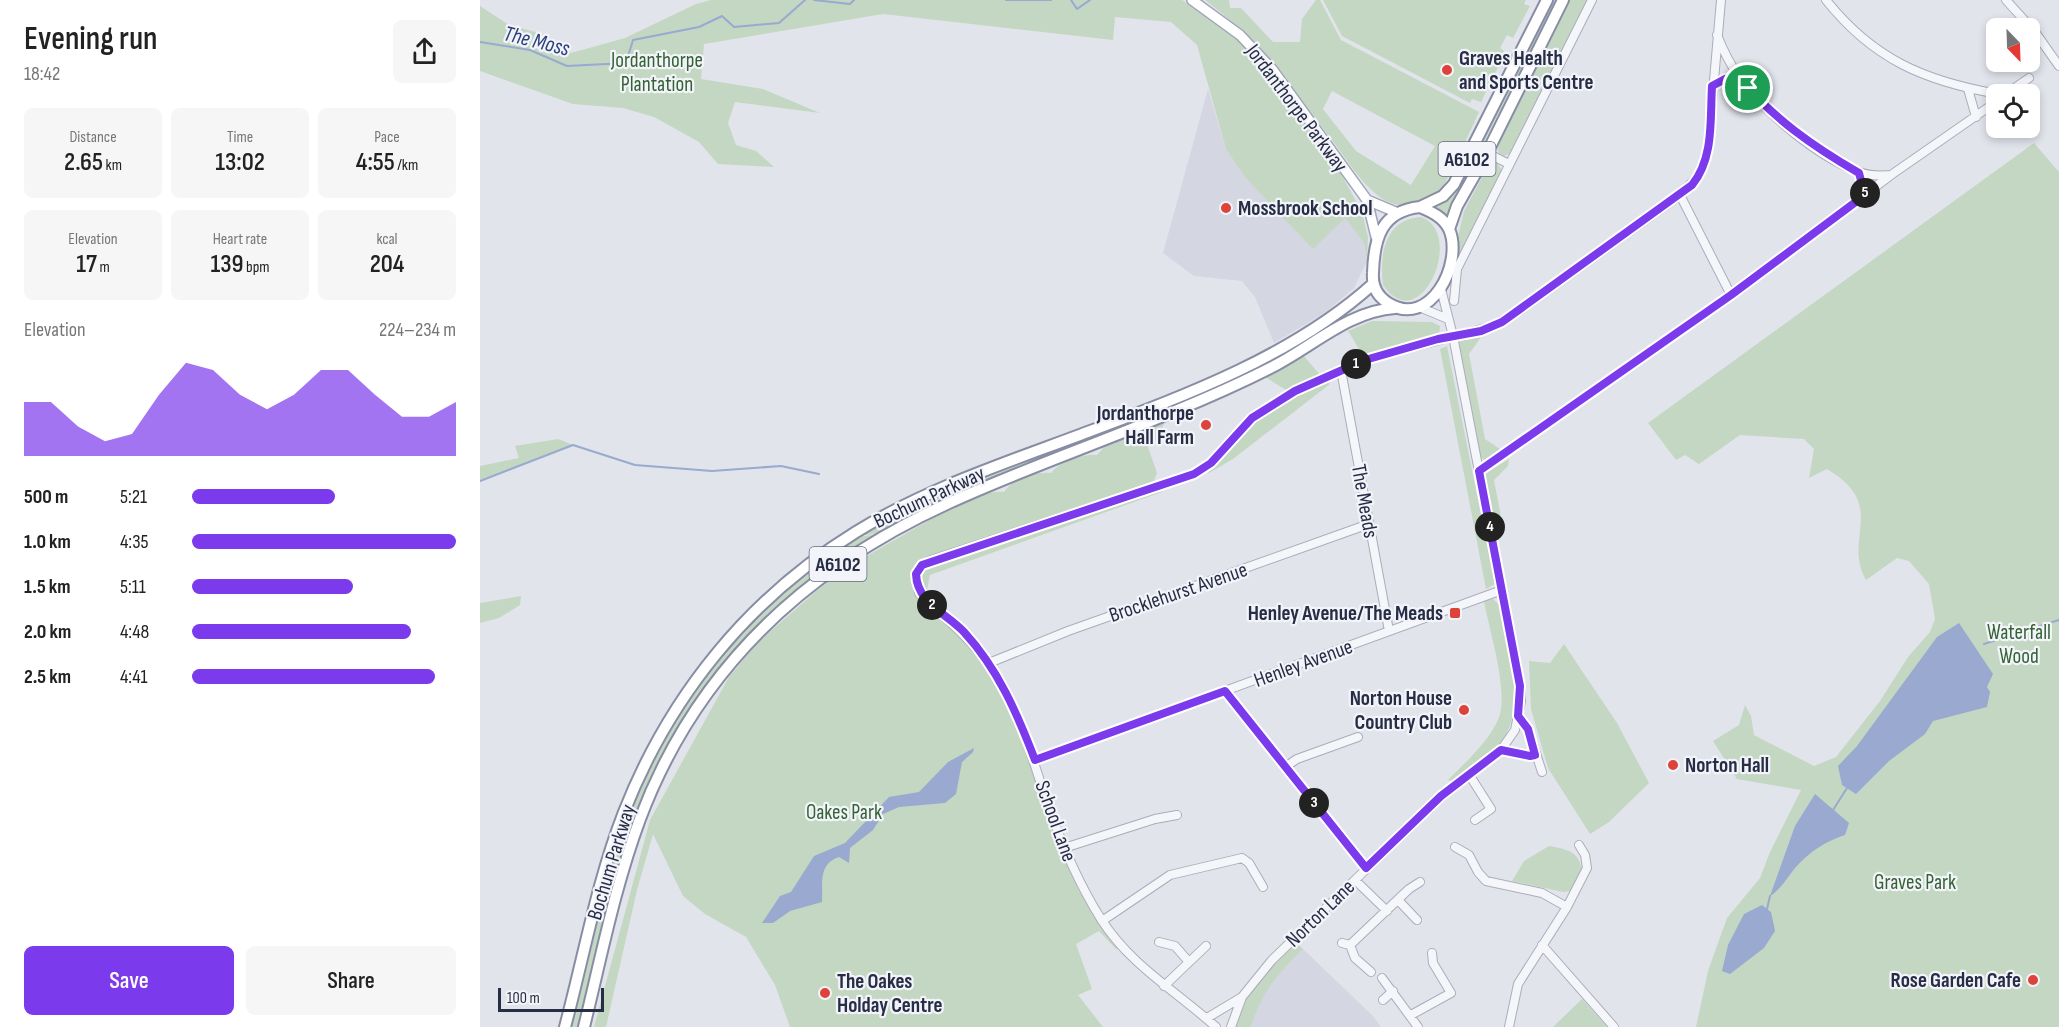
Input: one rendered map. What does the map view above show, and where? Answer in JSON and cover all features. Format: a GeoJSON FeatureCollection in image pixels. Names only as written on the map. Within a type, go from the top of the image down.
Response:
{"type":"FeatureCollection","features":[{"type":"Feature","properties":{"kind":"highway","name":"A6102"},"geometry":{"type":"LineString","coordinates":[[1420,207],[1443,196],[1454,184],[1547,0]]}},
{"type":"Feature","properties":{"kind":"highway","name":"A6102"},"geometry":{"type":"LineString","coordinates":[[1449,229],[1457,206],[1487,153],[1563,0]]}},
{"type":"Feature","properties":{"kind":"highway"},"geometry":{"type":"LineString","coordinates":[[1420,207],[1434,213],[1449,229],[1451,250],[1441,289],[1427,303],[1407,310],[1395,308],[1382,299],[1373,284],[1376,237],[1387,222],[1398,213],[1420,207]]}},
{"type":"Feature","properties":{"kind":"highway","name":"Bochum Parkway"},"geometry":{"type":"LineString","coordinates":[[565,1027],[613,847],[647,758],[675,709],[707,663],[772,594],[819,556],[868,525],[943,488],[1104,426],[1260,359],[1345,309],[1373,284]]}},
{"type":"Feature","properties":{"kind":"highway","name":"Bochum Parkway"},"geometry":{"type":"LineString","coordinates":[[584,1027],[625,867],[640,819],[660,773],[698,704],[727,665],[756,632],[840,562],[948,503],[1224,390],[1276,365],[1353,320],[1380,309],[1395,308]]}},
{"type":"Feature","properties":{"kind":"main road","name":"Jordanthorpe Parkway"},"geometry":{"type":"LineString","coordinates":[[1192,0],[1226,22],[1257,51],[1367,200],[1376,237]]}},
{"type":"Feature","properties":{"kind":"main road"},"geometry":{"type":"LineString","coordinates":[[1367,200],[1398,213]]}},
{"type":"Feature","properties":{"kind":"street"},"geometry":{"type":"LineString","coordinates":[[1454,301],[1457,269],[1592,0]]}},
{"type":"Feature","properties":{"kind":"street"},"geometry":{"type":"LineString","coordinates":[[1341,370],[1376,357],[1453,336],[1481,331],[1502,322],[1680,195],[1696,180],[1705,164],[1708,149],[1721,0]]}},
{"type":"Feature","properties":{"kind":"street"},"geometry":{"type":"LineString","coordinates":[[1826,0],[1850,28],[1886,57],[1929,78],[1986,92]]}},
{"type":"Feature","properties":{"kind":"street"},"geometry":{"type":"LineString","coordinates":[[2006,0],[2035,32],[2059,66]]}},
{"type":"Feature","properties":{"kind":"street"},"geometry":{"type":"LineString","coordinates":[[1717,34],[1739,77],[1761,103],[1783,122],[1822,152],[1859,173],[1891,175]]}},
{"type":"Feature","properties":{"kind":"street"},"geometry":{"type":"LineString","coordinates":[[1712,86],[1725,79],[1739,77]]}},
{"type":"Feature","properties":{"kind":"street"},"geometry":{"type":"LineString","coordinates":[[2020,84],[2029,78]]}},
{"type":"Feature","properties":{"kind":"street"},"geometry":{"type":"LineString","coordinates":[[1968,89],[1976,117]]}},
{"type":"Feature","properties":{"kind":"street"},"geometry":{"type":"LineString","coordinates":[[1479,471],[1731,295],[1891,175],[1986,110]]}},
{"type":"Feature","properties":{"kind":"street"},"geometry":{"type":"LineString","coordinates":[[1487,153],[1509,164]]}},
{"type":"Feature","properties":{"kind":"street"},"geometry":{"type":"LineString","coordinates":[[1859,173],[1865,195]]}},
{"type":"Feature","properties":{"kind":"street"},"geometry":{"type":"LineString","coordinates":[[1680,195],[1731,295]]}},
{"type":"Feature","properties":{"kind":"street","name":"Norton Lane"},"geometry":{"type":"LineString","coordinates":[[1232,1027],[1242,997],[1272,960],[1441,796],[1501,750],[1515,730],[1520,686],[1453,336],[1441,289]]}},
{"type":"Feature","properties":{"kind":"street"},"geometry":{"type":"LineString","coordinates":[[1419,307],[1448,319]]}},
{"type":"Feature","properties":{"kind":"street","name":"The Meads"},"geometry":{"type":"LineString","coordinates":[[1341,370],[1389,632]]}},
{"type":"Feature","properties":{"kind":"street","name":"School Lane"},"geometry":{"type":"LineString","coordinates":[[1216,1027],[1132,958],[1102,921],[1082,888],[1064,849],[1035,760],[1009,697],[989,663],[963,631],[920,593],[916,574],[922,565],[931,560],[1203,471],[1261,411],[1295,391],[1341,370]]}},
{"type":"Feature","properties":{"kind":"street","name":"Brocklehurst Avenue"},"geometry":{"type":"LineString","coordinates":[[989,663],[1068,631],[1369,524]]}},
{"type":"Feature","properties":{"kind":"street","name":"Henley Avenue"},"geometry":{"type":"LineString","coordinates":[[1035,760],[1502,590]]}},
{"type":"Feature","properties":{"kind":"street"},"geometry":{"type":"LineString","coordinates":[[1225,691],[1366,868]]}},
{"type":"Feature","properties":{"kind":"street"},"geometry":{"type":"LineString","coordinates":[[1518,716],[1528,729],[1542,772]]}},
{"type":"Feature","properties":{"kind":"street"},"geometry":{"type":"LineString","coordinates":[[1284,767],[1297,759],[1358,737]]}},
{"type":"Feature","properties":{"kind":"street"},"geometry":{"type":"LineString","coordinates":[[1501,750],[1535,755]]}},
{"type":"Feature","properties":{"kind":"street"},"geometry":{"type":"LineString","coordinates":[[1470,776],[1491,809],[1475,820]]}},
{"type":"Feature","properties":{"kind":"street"},"geometry":{"type":"LineString","coordinates":[[1064,849],[1155,819],[1177,815]]}},
{"type":"Feature","properties":{"kind":"street"},"geometry":{"type":"LineString","coordinates":[[1509,1027],[1518,984],[1567,907],[1587,868],[1586,855],[1579,845]]}},
{"type":"Feature","properties":{"kind":"street"},"geometry":{"type":"LineString","coordinates":[[1455,847],[1469,855],[1481,877],[1486,881],[1542,893],[1567,907]]}},
{"type":"Feature","properties":{"kind":"street"},"geometry":{"type":"LineString","coordinates":[[1102,921],[1170,875],[1242,858],[1249,862],[1263,887]]}},
{"type":"Feature","properties":{"kind":"street"},"geometry":{"type":"LineString","coordinates":[[1355,880],[1387,911]]}},
{"type":"Feature","properties":{"kind":"street"},"geometry":{"type":"LineString","coordinates":[[1371,972],[1354,958],[1346,944],[1420,882]]}},
{"type":"Feature","properties":{"kind":"street"},"geometry":{"type":"LineString","coordinates":[[1398,900],[1417,920]]}},
{"type":"Feature","properties":{"kind":"street"},"geometry":{"type":"LineString","coordinates":[[1159,942],[1175,946],[1189,962]]}},
{"type":"Feature","properties":{"kind":"street"},"geometry":{"type":"LineString","coordinates":[[1542,945],[1614,1027]]}},
{"type":"Feature","properties":{"kind":"street"},"geometry":{"type":"LineString","coordinates":[[1164,986],[1206,946]]}},
{"type":"Feature","properties":{"kind":"street"},"geometry":{"type":"LineString","coordinates":[[1412,1015],[1451,993],[1433,963],[1432,953]]}},
{"type":"Feature","properties":{"kind":"street"},"geometry":{"type":"LineString","coordinates":[[1382,978],[1412,1015],[1418,1027]]}},
{"type":"Feature","properties":{"kind":"street"},"geometry":{"type":"LineString","coordinates":[[1383,1000],[1393,991]]}},
{"type":"Feature","properties":{"kind":"street"},"geometry":{"type":"LineString","coordinates":[[1207,1018],[1242,997]]}},
{"type":"Feature","properties":{"kind":"shaded area","name":"Mossbrook School"},"geometry":{"type":"Polygon","coordinates":[[[1208,89],[1226,149],[1244,176],[1267,197],[1345,218],[1364,243],[1367,261],[1354,288],[1326,312],[1274,343],[1255,297],[1242,281],[1194,276],[1163,253],[1208,89]]]}},
{"type":"Feature","properties":{"kind":"shaded area"},"geometry":{"type":"Polygon","coordinates":[[[1303,949],[1373,1016],[1381,1027],[1251,1027],[1258,1003],[1278,973],[1303,949]]]}},
{"type":"Feature","properties":{"kind":"green space","name":"Jordanthorpe Plantation"},"geometry":{"type":"Polygon","coordinates":[[[711,0],[1182,0],[1236,37],[1267,72],[1339,170],[1362,212],[1368,237],[1367,261],[1364,243],[1345,218],[1313,249],[1244,176],[1226,149],[1197,45],[1171,22],[1115,17],[1113,40],[883,14],[704,44],[701,79],[763,89],[820,113],[735,102],[728,123],[736,145],[756,151],[774,167],[718,164],[699,142],[654,117],[623,108],[573,104],[480,71],[480,6],[509,25],[547,35],[571,53],[625,38],[696,4],[711,0]]]}},
{"type":"Feature","properties":{"kind":"green space"},"geometry":{"type":"Polygon","coordinates":[[[1205,0],[1229,0],[1230,8],[1241,8],[1273,42],[1300,42],[1302,19],[1316,0],[1320,0],[1341,40],[1479,112],[1438,194],[1427,201],[1405,205],[1386,201],[1377,195],[1354,171],[1271,63],[1223,14],[1205,0]],[[1332,91],[1323,109],[1356,151],[1411,185],[1435,146],[1332,91]]]}},
{"type":"Feature","properties":{"kind":"green space","name":"Graves Health and Sports Centre"},"geometry":{"type":"Polygon","coordinates":[[[1323,0],[1526,0],[1524,4],[1530,6],[1513,38],[1507,35],[1500,48],[1504,51],[1503,57],[1481,102],[1472,99],[1470,103],[1342,36],[1323,0]]]}},
{"type":"Feature","properties":{"kind":"green space"},"geometry":{"type":"Polygon","coordinates":[[[1550,0],[1556,0],[1447,215],[1436,206],[1455,191],[1550,0]]]}},
{"type":"Feature","properties":{"kind":"green space"},"geometry":{"type":"Polygon","coordinates":[[[1570,0],[1587,0],[1511,153],[1504,156],[1499,153],[1497,147],[1501,136],[1570,0]]]}},
{"type":"Feature","properties":{"kind":"green space","name":"Graves Park"},"geometry":{"type":"Polygon","coordinates":[[[2034,143],[2059,172],[2059,1027],[1696,1027],[1708,971],[1727,918],[1760,878],[1770,852],[1801,790],[1737,779],[1713,741],[1739,725],[1745,705],[1751,716],[1754,735],[1814,766],[1836,757],[1880,701],[1908,657],[1930,632],[1935,619],[1929,584],[1909,561],[1897,558],[1866,580],[1860,565],[1858,550],[1861,523],[1856,496],[1845,483],[1827,469],[1809,478],[1814,449],[1804,439],[1740,435],[1699,464],[1685,455],[1676,460],[1648,423],[2034,143]]]}},
{"type":"Feature","properties":{"kind":"green space"},"geometry":{"type":"Polygon","coordinates":[[[1496,162],[1502,170],[1498,180],[1456,261],[1453,258],[1464,211],[1489,164],[1496,162]]]}},
{"type":"Feature","properties":{"kind":"green space"},"geometry":{"type":"Polygon","coordinates":[[[1421,217],[1434,226],[1439,242],[1439,260],[1424,292],[1411,300],[1397,298],[1383,285],[1382,262],[1387,240],[1399,224],[1421,217]]]}},
{"type":"Feature","properties":{"kind":"green space"},"geometry":{"type":"Polygon","coordinates":[[[1372,321],[1432,322],[1440,326],[1439,336],[1364,357],[1348,331],[1372,321]]]}},
{"type":"Feature","properties":{"kind":"green space"},"geometry":{"type":"Polygon","coordinates":[[[1480,334],[1481,337],[1469,354],[1485,439],[1500,449],[1485,461],[1479,455],[1457,339],[1480,334]]]}},
{"type":"Feature","properties":{"kind":"green space"},"geometry":{"type":"Polygon","coordinates":[[[1447,346],[1495,584],[1486,589],[1440,349],[1447,346]]]}},
{"type":"Feature","properties":{"kind":"green space"},"geometry":{"type":"Polygon","coordinates":[[[1303,355],[1320,375],[1286,390],[1265,377],[1303,355]]]}},
{"type":"Feature","properties":{"kind":"green space"},"geometry":{"type":"Polygon","coordinates":[[[1259,363],[1265,365],[1147,420],[946,501],[892,528],[870,535],[859,535],[947,491],[1259,363]]]}},
{"type":"Feature","properties":{"kind":"green space"},"geometry":{"type":"Polygon","coordinates":[[[1327,379],[1330,384],[1233,459],[1209,473],[1207,471],[1258,418],[1277,404],[1327,379]]]}},
{"type":"Feature","properties":{"kind":"green space","name":"Oakes Park"},"geometry":{"type":"Polygon","coordinates":[[[1165,421],[1159,437],[1148,447],[1157,473],[1154,481],[919,561],[911,572],[916,591],[961,633],[993,675],[1030,758],[1046,814],[1079,891],[1121,947],[1116,949],[1099,931],[1076,944],[1092,989],[1078,995],[1103,1027],[790,1027],[775,985],[746,937],[705,914],[683,896],[653,834],[637,890],[606,1027],[594,1027],[650,820],[729,677],[757,643],[837,573],[947,510],[983,495],[1004,492],[1012,483],[1024,477],[1038,473],[1051,473],[1071,459],[1097,455],[1105,446],[1165,421]]]}},
{"type":"Feature","properties":{"kind":"green space"},"geometry":{"type":"Polygon","coordinates":[[[558,439],[573,445],[480,481],[480,466],[519,458],[515,446],[558,439]]]}},
{"type":"Feature","properties":{"kind":"green space"},"geometry":{"type":"Polygon","coordinates":[[[1509,459],[1508,466],[1494,480],[1501,517],[1494,521],[1484,474],[1509,459]]]}},
{"type":"Feature","properties":{"kind":"green space"},"geometry":{"type":"Polygon","coordinates":[[[1161,488],[1162,492],[930,575],[926,595],[923,590],[921,577],[934,563],[1161,488]]]}},
{"type":"Feature","properties":{"kind":"green space"},"geometry":{"type":"Polygon","coordinates":[[[875,534],[809,580],[773,611],[723,664],[683,721],[662,758],[611,900],[579,1027],[569,1027],[607,875],[627,815],[652,759],[683,705],[740,633],[784,590],[852,539],[875,534]]]}},
{"type":"Feature","properties":{"kind":"green space"},"geometry":{"type":"Polygon","coordinates":[[[521,596],[520,605],[499,618],[480,623],[480,603],[521,596]]]}},
{"type":"Feature","properties":{"kind":"green space"},"geometry":{"type":"Polygon","coordinates":[[[1493,599],[1499,605],[1512,663],[1515,702],[1511,721],[1504,738],[1491,754],[1453,781],[1448,780],[1476,752],[1494,728],[1501,709],[1500,679],[1484,601],[1493,599]]]}},
{"type":"Feature","properties":{"kind":"green space"},"geometry":{"type":"Polygon","coordinates":[[[1564,644],[1617,723],[1649,783],[1609,822],[1590,834],[1548,768],[1531,709],[1529,661],[1550,663],[1564,644]]]}},
{"type":"Feature","properties":{"kind":"green space"},"geometry":{"type":"Polygon","coordinates":[[[1549,846],[1571,852],[1578,859],[1582,870],[1571,891],[1563,892],[1512,881],[1524,861],[1549,846]]]}},
{"type":"Feature","properties":{"kind":"green space"},"geometry":{"type":"Polygon","coordinates":[[[1295,942],[1303,949],[1265,994],[1251,1027],[1236,1027],[1239,1014],[1250,991],[1295,942]]]}},
{"type":"Feature","properties":{"kind":"green space"},"geometry":{"type":"Polygon","coordinates":[[[1582,999],[1607,1027],[1553,1027],[1582,999]]]}},
{"type":"Feature","properties":{"kind":"water"},"geometry":{"type":"Polygon","coordinates":[[[1959,623],[1993,674],[1987,687],[1990,692],[1987,707],[1933,721],[1925,734],[1889,761],[1856,794],[1842,785],[1838,766],[1857,746],[1937,637],[1959,623]]]}},
{"type":"Feature","properties":{"kind":"water"},"geometry":{"type":"Polygon","coordinates":[[[974,748],[973,752],[962,762],[956,794],[945,803],[899,807],[883,814],[873,830],[850,848],[849,863],[839,857],[828,864],[822,881],[822,902],[790,911],[773,923],[762,923],[780,896],[791,892],[814,856],[845,843],[889,797],[919,792],[948,762],[974,748]]]}},
{"type":"Feature","properties":{"kind":"water"},"geometry":{"type":"Polygon","coordinates":[[[1815,794],[1849,823],[1845,835],[1831,840],[1812,852],[1770,896],[1795,826],[1815,794]]]}},
{"type":"Feature","properties":{"kind":"water"},"geometry":{"type":"Polygon","coordinates":[[[1762,905],[1771,912],[1775,931],[1764,948],[1730,974],[1722,971],[1728,945],[1744,914],[1762,905]]]}},
{"type":"Feature","properties":{"kind":"waterway","name":"The Moss"},"geometry":{"type":"LineString","coordinates":[[480,42],[530,50],[567,66],[626,63],[633,40],[699,27],[722,16],[734,27],[779,23],[805,0]]}},
{"type":"Feature","properties":{"kind":"waterway","name":"The Moss"},"geometry":{"type":"LineString","coordinates":[[814,0],[850,4],[854,0]]}},
{"type":"Feature","properties":{"kind":"waterway","name":"The Moss"},"geometry":{"type":"LineString","coordinates":[[1006,0],[1051,0]]}},
{"type":"Feature","properties":{"kind":"waterway","name":"The Moss"},"geometry":{"type":"LineString","coordinates":[[1071,0],[1077,9],[1090,0]]}},
{"type":"Feature","properties":{"kind":"waterway"},"geometry":{"type":"LineString","coordinates":[[480,481],[573,445],[635,465],[712,471],[781,466],[819,474]]}},
{"type":"Feature","properties":{"kind":"waterway"},"geometry":{"type":"LineString","coordinates":[[1984,644],[2059,620]]}},
{"type":"Feature","properties":{"kind":"waterway"},"geometry":{"type":"LineString","coordinates":[[1833,810],[1847,788]]}},
{"type":"Feature","properties":{"kind":"waterway"},"geometry":{"type":"LineString","coordinates":[[1767,909],[1770,896]]}},
{"type":"Feature","properties":{"kind":"place","name":"Graves Health and Sports Centre"},"geometry":{"type":"Point","coordinates":[1447,70]}},
{"type":"Feature","properties":{"kind":"place","name":"Mossbrook School"},"geometry":{"type":"Point","coordinates":[1226,208]}},
{"type":"Feature","properties":{"kind":"place","name":"Jordanthorpe Hall Farm"},"geometry":{"type":"Point","coordinates":[1206,425]}},
{"type":"Feature","properties":{"kind":"place","name":"Henley Avenue/The Meads"},"geometry":{"type":"Point","coordinates":[1455,613]}},
{"type":"Feature","properties":{"kind":"place","name":"Norton House Country Club"},"geometry":{"type":"Point","coordinates":[1464,710]}},
{"type":"Feature","properties":{"kind":"place","name":"Norton Hall"},"geometry":{"type":"Point","coordinates":[1673,765]}},
{"type":"Feature","properties":{"kind":"place","name":"Rose Garden Cafe"},"geometry":{"type":"Point","coordinates":[2033,980]}},
{"type":"Feature","properties":{"kind":"place","name":"The Oakes Holday Centre"},"geometry":{"type":"Point","coordinates":[825,993]}},
{"type":"Feature","properties":{"kind":"route"},"geometry":{"type":"LineString","coordinates":[[1739,77],[1748,88],[1770,111],[1822,152],[1859,173],[1864,184],[1865,195],[1731,295],[1479,471],[1520,686],[1521,701],[1518,716],[1528,729],[1535,755],[1501,750],[1483,767],[1441,796],[1366,868],[1225,691],[1035,760],[1004,687],[989,663],[963,631],[920,593],[916,574],[922,565],[931,560],[1203,471],[1252,418],[1295,391],[1365,360],[1438,339],[1481,331],[1502,322],[1692,185],[1705,164],[1712,86],[1718,81],[1739,77]]}},
{"type":"Feature","properties":{"kind":"park label","name":"Waterfall Wood"},"geometry":{"type":"Point","coordinates":[2019,644]}}]}
